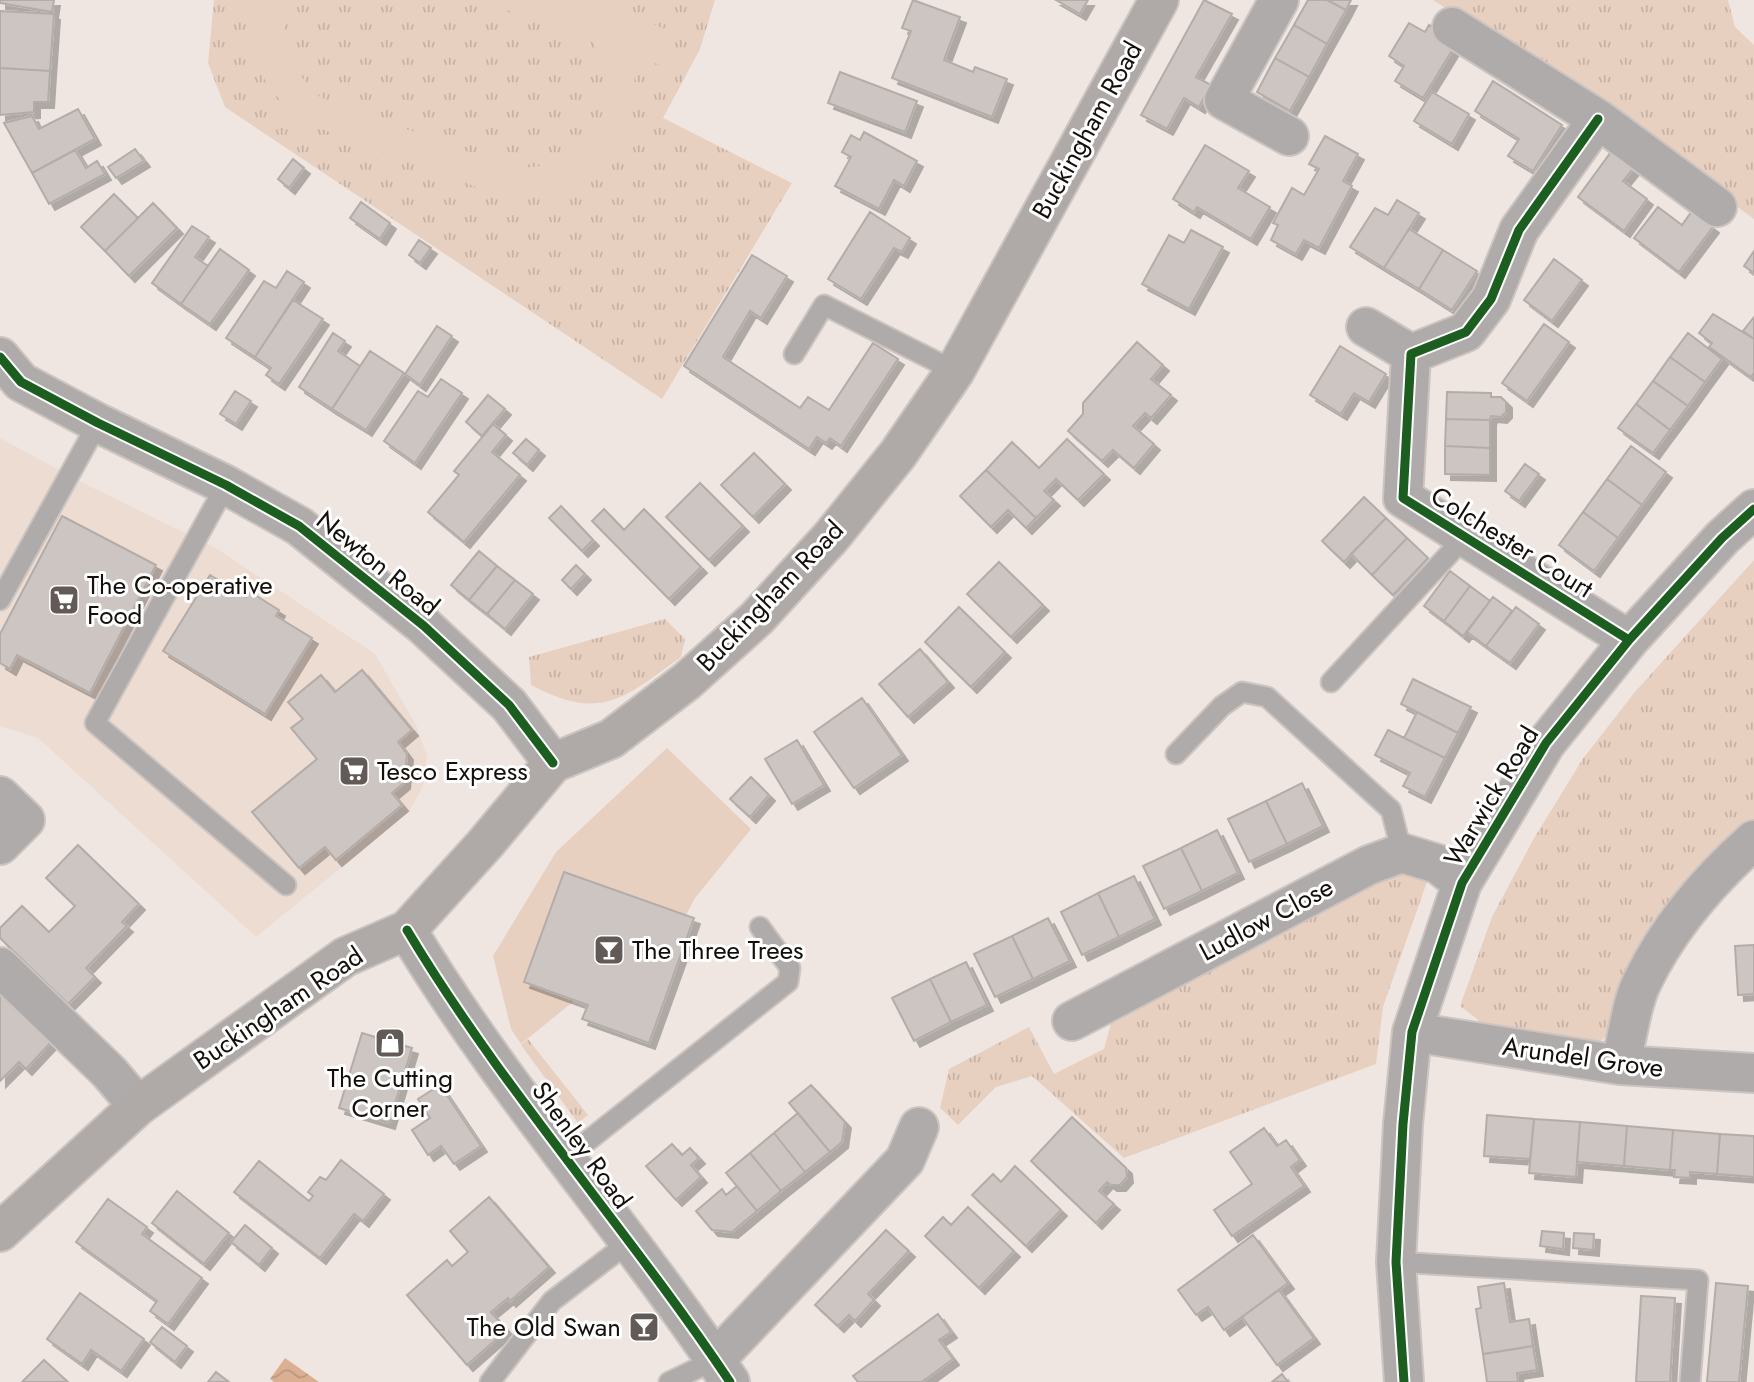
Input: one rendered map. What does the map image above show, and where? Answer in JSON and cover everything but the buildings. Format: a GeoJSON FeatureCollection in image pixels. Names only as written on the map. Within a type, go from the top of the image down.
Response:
{"type":"FeatureCollection","features":[{"type":"Feature","properties":{"kind":"main road","name":"Buckingham Road"},"geometry":{"type":"LineString","coordinates":[[0,1232],[138,1106],[345,957],[407,930],[485,844],[553,762],[611,739],[687,681],[757,618],[831,537],[890,465],[955,371],[1159,0]]}},
{"type":"Feature","properties":{"kind":"street"},"geometry":{"type":"LineString","coordinates":[[1269,4],[1224,100],[1289,136]]}},
{"type":"Feature","properties":{"kind":"street"},"geometry":{"type":"LineString","coordinates":[[1452,27],[1598,119],[1717,207]]}},
{"type":"Feature","properties":{"kind":"street"},"geometry":{"type":"LineString","coordinates":[[1366,327],[1412,354],[1466,331],[1491,299],[1519,230],[1598,119]]}},
{"type":"Feature","properties":{"kind":"street","name":"Colchester Court"},"geometry":{"type":"LineString","coordinates":[[1412,354],[1403,498],[1629,640]]}},
{"type":"Feature","properties":{"kind":"street","name":"Newton Road"},"geometry":{"type":"LineString","coordinates":[[0,357],[21,382],[98,424],[226,485],[299,526],[424,626],[509,705],[553,762]]}},
{"type":"Feature","properties":{"kind":"street","name":"Warwick Road"},"geometry":{"type":"LineString","coordinates":[[1404,1382],[1396,1262],[1412,1032],[1462,883],[1546,743],[1629,640],[1722,538],[1754,509]]}},
{"type":"Feature","properties":{"kind":"street"},"geometry":{"type":"LineString","coordinates":[[0,796],[25,820],[0,845]]}},
{"type":"Feature","properties":{"kind":"street"},"geometry":{"type":"LineString","coordinates":[[1620,1065],[1641,984],[1678,921],[1732,860],[1754,840]]}},
{"type":"Feature","properties":{"kind":"street"},"geometry":{"type":"LineString","coordinates":[[1402,853],[1438,864],[1462,883]]}},
{"type":"Feature","properties":{"kind":"street","name":"Ludlow Close"},"geometry":{"type":"LineString","coordinates":[[1072,1021],[1369,865],[1402,853]]}},
{"type":"Feature","properties":{"kind":"street","name":"Shenley Road"},"geometry":{"type":"LineString","coordinates":[[407,930],[431,970],[565,1158],[722,1371]]}},
{"type":"Feature","properties":{"kind":"street"},"geometry":{"type":"LineString","coordinates":[[0,967],[109,1072],[138,1106]]}},
{"type":"Feature","properties":{"kind":"street","name":"Arundel Grove"},"geometry":{"type":"LineString","coordinates":[[1412,1032],[1620,1065],[1754,1073]]}},
{"type":"Feature","properties":{"kind":"street"},"geometry":{"type":"LineString","coordinates":[[722,1371],[905,1160],[919,1127]]}},
{"type":"Feature","properties":{"kind":"lane"},"geometry":{"type":"LineString","coordinates":[[794,354],[824,305],[955,371]]}},
{"type":"Feature","properties":{"kind":"lane"},"geometry":{"type":"LineString","coordinates":[[0,600],[98,424]]}},
{"type":"Feature","properties":{"kind":"lane"},"geometry":{"type":"LineString","coordinates":[[226,485],[95,723],[286,885]]}},
{"type":"Feature","properties":{"kind":"lane"},"geometry":{"type":"LineString","coordinates":[[1331,682],[1451,552],[1462,534]]}},
{"type":"Feature","properties":{"kind":"lane"},"geometry":{"type":"LineString","coordinates":[[1176,754],[1222,706],[1242,692],[1267,696],[1391,810],[1402,853]]}},
{"type":"Feature","properties":{"kind":"lane"},"geometry":{"type":"LineString","coordinates":[[565,1158],[788,982],[790,968],[760,927]]}},
{"type":"Feature","properties":{"kind":"lane"},"geometry":{"type":"LineString","coordinates":[[490,1382],[552,1301],[628,1243]]}},
{"type":"Feature","properties":{"kind":"lane"},"geometry":{"type":"LineString","coordinates":[[1396,1262],[1698,1280],[1690,1382]]}},
{"type":"Feature","properties":{"kind":"lane"},"geometry":{"type":"LineString","coordinates":[[669,1382],[722,1371]]}},
{"type":"Feature","properties":{"kind":"shaded area"},"geometry":{"type":"Polygon","coordinates":[[[0,438],[81,482],[216,548],[375,654],[417,727],[427,756],[423,786],[409,812],[256,937],[38,738],[0,726],[0,438]]]}},
{"type":"Feature","properties":{"kind":"green space"},"geometry":{"type":"Polygon","coordinates":[[[214,0],[715,0],[700,49],[663,118],[792,183],[662,399],[225,107],[208,63],[214,0]]]}},
{"type":"Feature","properties":{"kind":"green space"},"geometry":{"type":"Polygon","coordinates":[[[254,0],[289,0],[284,16],[287,53],[295,70],[320,97],[507,166],[534,167],[558,161],[577,150],[592,134],[602,114],[606,92],[603,68],[594,43],[481,0],[586,0],[679,34],[666,67],[632,55],[634,87],[630,117],[620,142],[604,164],[583,180],[557,191],[528,196],[495,194],[306,123],[292,112],[268,85],[254,54],[250,18],[254,0]]]}},
{"type":"Feature","properties":{"kind":"green space"},"geometry":{"type":"Polygon","coordinates":[[[1433,0],[1728,0],[1735,27],[1754,45],[1754,219],[1602,107],[1433,0]]]}},
{"type":"Feature","properties":{"kind":"green space"},"geometry":{"type":"Polygon","coordinates":[[[1754,560],[1754,821],[1723,849],[1614,1030],[1598,1043],[1481,1022],[1460,1006],[1492,917],[1533,840],[1582,760],[1634,693],[1754,560]]]}},
{"type":"Feature","properties":{"kind":"green space"},"geometry":{"type":"Polygon","coordinates":[[[665,619],[685,639],[681,657],[627,694],[610,701],[576,702],[531,685],[529,657],[665,619]]]}},
{"type":"Feature","properties":{"kind":"green space"},"geometry":{"type":"Polygon","coordinates":[[[667,748],[751,829],[695,898],[686,915],[564,872],[524,982],[574,1001],[521,1044],[511,1029],[493,956],[556,852],[667,748]]]}},
{"type":"Feature","properties":{"kind":"green space"},"geometry":{"type":"Polygon","coordinates":[[[1398,866],[1429,876],[1383,1007],[1376,1064],[1124,1158],[1032,1076],[996,1087],[958,1125],[940,1108],[949,1069],[1029,1027],[1054,1074],[1104,1049],[1113,1016],[1398,866]]]}},
{"type":"Feature","properties":{"kind":"green space"},"geometry":{"type":"Polygon","coordinates":[[[528,1039],[588,1115],[578,1123],[521,1045],[528,1039]]]}},
{"type":"Feature","properties":{"kind":"water"},"geometry":{"type":"Polygon","coordinates":[[[285,1358],[319,1382],[274,1382],[270,1379],[285,1358]]]}},
{"type":"Feature","properties":{"kind":"cycle path"},"geometry":{"type":"LineString","coordinates":[[1598,119],[1519,230],[1491,299],[1466,332],[1411,354],[1403,498],[1629,640]]}},
{"type":"Feature","properties":{"kind":"cycle path"},"geometry":{"type":"LineString","coordinates":[[0,357],[21,382],[226,485],[299,526],[424,626],[509,705],[553,763]]}},
{"type":"Feature","properties":{"kind":"cycle path"},"geometry":{"type":"LineString","coordinates":[[1404,1382],[1396,1262],[1403,1124],[1412,1032],[1462,883],[1546,743],[1629,640],[1722,538],[1754,509]]}},
{"type":"Feature","properties":{"kind":"cycle path"},"geometry":{"type":"LineString","coordinates":[[407,930],[483,1046],[730,1382]]}},
{"type":"Feature","properties":{"kind":"place","name":"The Co-operative Food"},"geometry":{"type":"Point","coordinates":[64,600]}},
{"type":"Feature","properties":{"kind":"place","name":"Tesco Express"},"geometry":{"type":"Point","coordinates":[354,771]}},
{"type":"Feature","properties":{"kind":"place","name":"The Three Trees"},"geometry":{"type":"Point","coordinates":[609,950]}},
{"type":"Feature","properties":{"kind":"place","name":"The Cutting Corner"},"geometry":{"type":"Point","coordinates":[390,1043]}},
{"type":"Feature","properties":{"kind":"place","name":"The Old Swan"},"geometry":{"type":"Point","coordinates":[644,1327]}}]}
